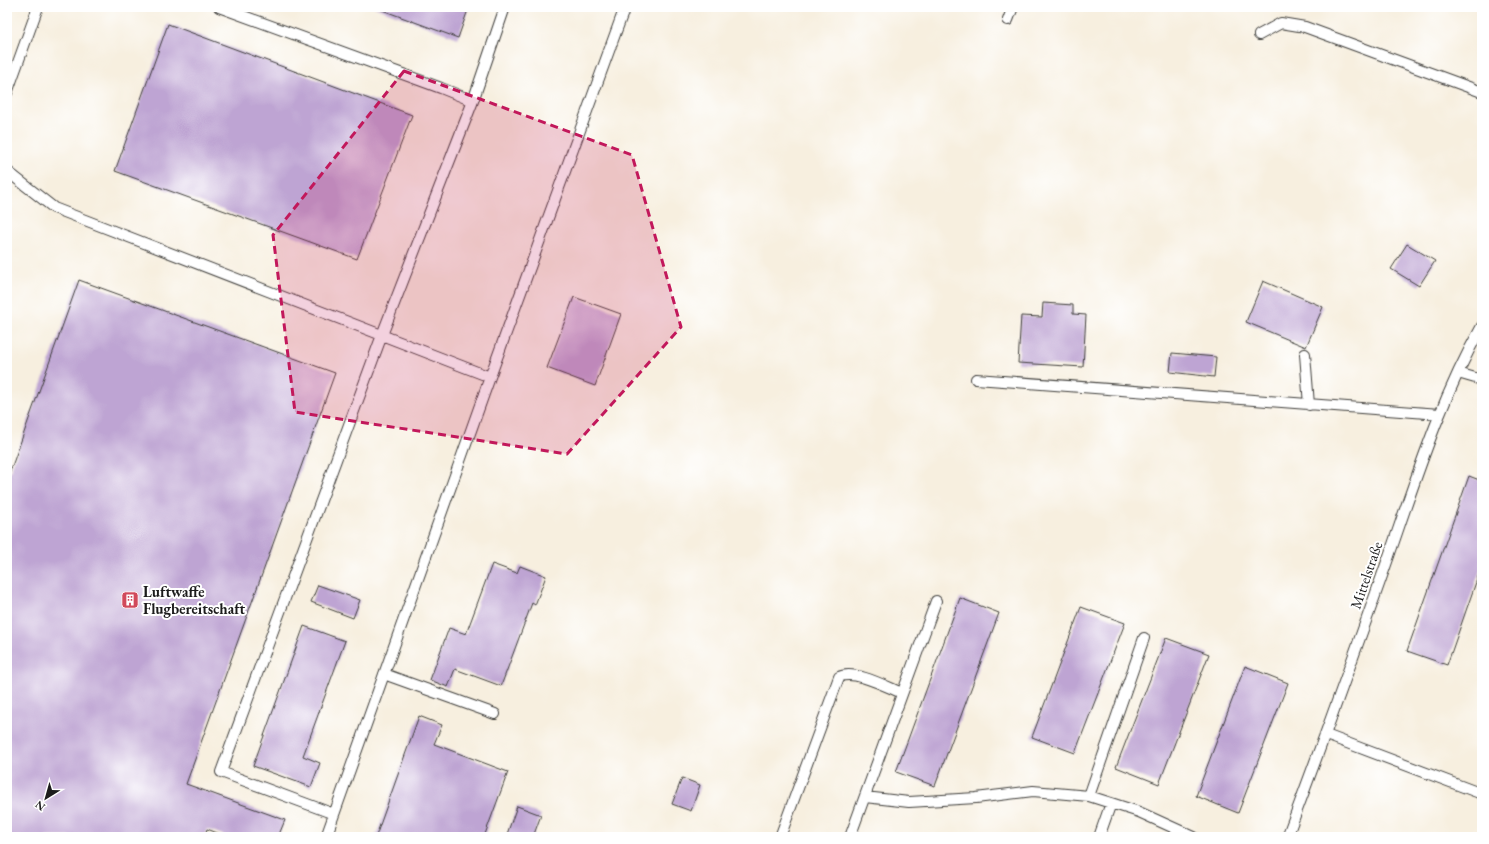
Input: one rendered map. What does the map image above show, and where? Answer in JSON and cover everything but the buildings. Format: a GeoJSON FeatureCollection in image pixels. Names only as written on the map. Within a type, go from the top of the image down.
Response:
{"type":"FeatureCollection","features":[{"type":"Feature","properties":{"kind":"lane"},"geometry":{"type":"LineString","coordinates":[[7,93],[38,7]]}},
{"type":"Feature","properties":{"kind":"lane"},"geometry":{"type":"LineString","coordinates":[[219,7],[441,88],[472,101]]}},
{"type":"Feature","properties":{"kind":"lane"},"geometry":{"type":"LineString","coordinates":[[334,814],[221,772],[382,335],[472,101],[505,7]]}},
{"type":"Feature","properties":{"kind":"lane"},"geometry":{"type":"LineString","coordinates":[[326,837],[490,377],[625,7]]}},
{"type":"Feature","properties":{"kind":"lane"},"geometry":{"type":"LineString","coordinates":[[1008,20],[1013,7]]}},
{"type":"Feature","properties":{"kind":"lane"},"geometry":{"type":"LineString","coordinates":[[1258,35],[1281,23],[1305,27],[1482,92]]}},
{"type":"Feature","properties":{"kind":"lane"},"geometry":{"type":"LineString","coordinates":[[7,171],[54,208],[490,377]]}},
{"type":"Feature","properties":{"kind":"lane","name":"Mittelstraße"},"geometry":{"type":"LineString","coordinates":[[1287,837],[1326,735],[1408,499],[1440,414],[1458,373],[1482,326]]}},
{"type":"Feature","properties":{"kind":"lane"},"geometry":{"type":"LineString","coordinates":[[1305,354],[1308,405]]}},
{"type":"Feature","properties":{"kind":"lane"},"geometry":{"type":"LineString","coordinates":[[1458,373],[1482,380]]}},
{"type":"Feature","properties":{"kind":"lane"},"geometry":{"type":"LineString","coordinates":[[976,379],[1440,414]]}},
{"type":"Feature","properties":{"kind":"lane"},"geometry":{"type":"LineString","coordinates":[[850,837],[936,601]]}},
{"type":"Feature","properties":{"kind":"lane"},"geometry":{"type":"LineString","coordinates":[[1089,796],[1144,638]]}},
{"type":"Feature","properties":{"kind":"lane"},"geometry":{"type":"LineString","coordinates":[[384,674],[495,714]]}},
{"type":"Feature","properties":{"kind":"lane"},"geometry":{"type":"LineString","coordinates":[[780,837],[839,677],[845,674],[855,675],[902,693]]}},
{"type":"Feature","properties":{"kind":"lane"},"geometry":{"type":"LineString","coordinates":[[1326,735],[1482,794]]}},
{"type":"Feature","properties":{"kind":"lane"},"geometry":{"type":"LineString","coordinates":[[865,797],[909,802],[976,798],[1033,791],[1089,796],[1139,812],[1194,837]]}},
{"type":"Feature","properties":{"kind":"lane"},"geometry":{"type":"LineString","coordinates":[[1099,837],[1111,803]]}},
{"type":"Feature","properties":{"kind":"highlighted area"},"geometry":{"type":"Polygon","coordinates":[[[404,71],[632,155],[681,327],[567,454],[295,412],[273,235],[404,71]]]}},
{"type":"Feature","properties":{"kind":"place","name":"Luftwaffe Flugbereitschaft"},"geometry":{"type":"Point","coordinates":[130,600]}}]}
